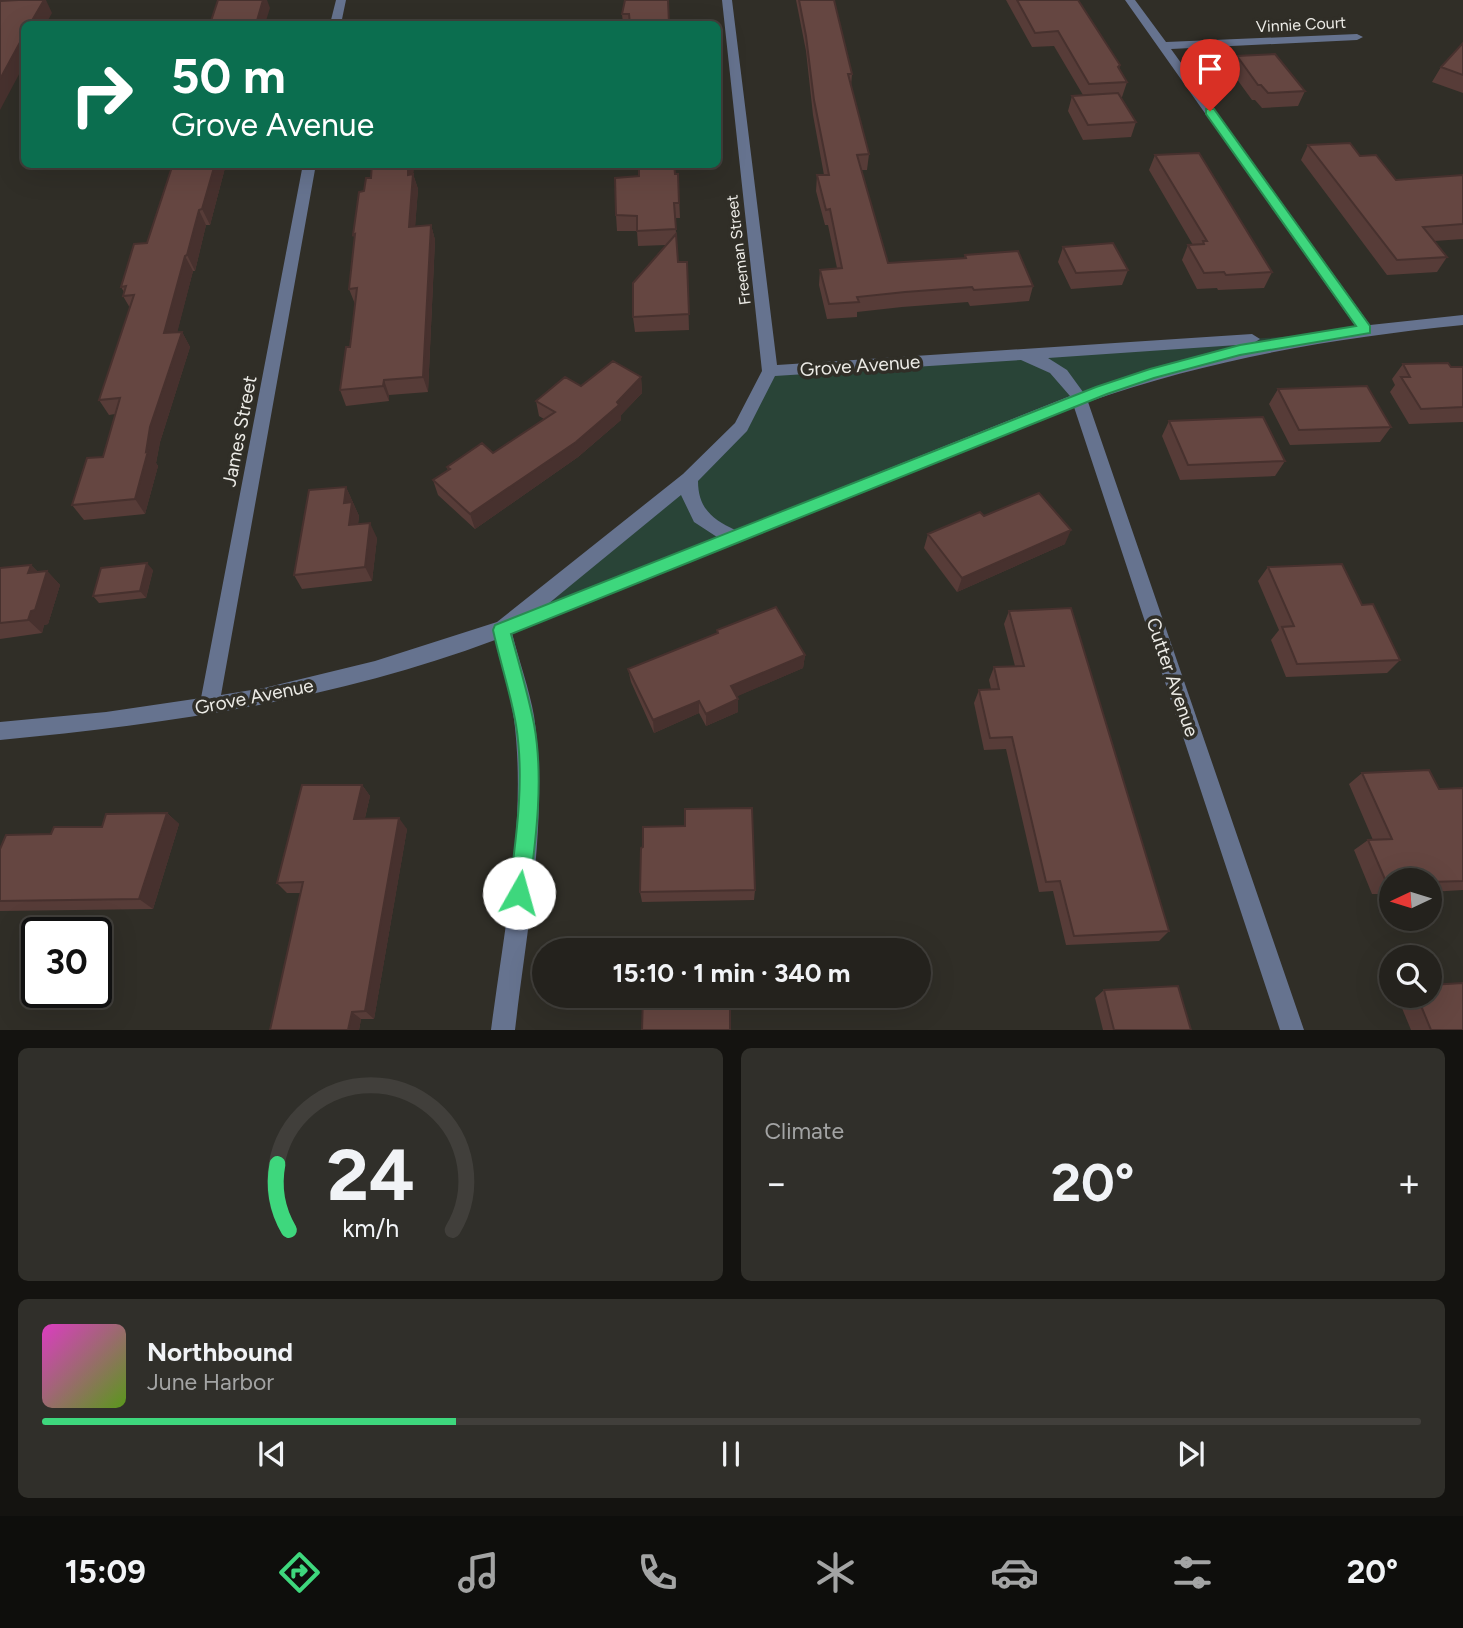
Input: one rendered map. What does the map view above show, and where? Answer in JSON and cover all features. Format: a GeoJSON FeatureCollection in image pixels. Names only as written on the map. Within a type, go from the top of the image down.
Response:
{"type":"FeatureCollection","features":[{"type":"Feature","properties":{"kind":"street"},"geometry":{"type":"LineString","coordinates":[[337,21],[341,0]]}},
{"type":"Feature","properties":{"kind":"street","name":"Freeman Street"},"geometry":{"type":"LineString","coordinates":[[727,0],[770,371]]}},
{"type":"Feature","properties":{"kind":"street"},"geometry":{"type":"LineString","coordinates":[[1130,0],[1365,330]]}},
{"type":"Feature","properties":{"kind":"street","name":"Vinnie Court"},"geometry":{"type":"LineString","coordinates":[[1163,46],[1357,37]]}},
{"type":"Feature","properties":{"kind":"street","name":"James Street"},"geometry":{"type":"LineString","coordinates":[[209,706],[309,168]]}},
{"type":"Feature","properties":{"kind":"street","name":"Grove Avenue"},"geometry":{"type":"LineString","coordinates":[[502,630],[688,479],[741,427],[770,371],[1326,334],[1463,320]]}},
{"type":"Feature","properties":{"kind":"street","name":"Grove Avenue"},"geometry":{"type":"LineString","coordinates":[[0,731],[106,721],[209,706],[264,697],[375,670],[502,630],[1079,399],[1206,358],[1326,334]]}},
{"type":"Feature","properties":{"kind":"street","name":"Cutter Avenue"},"geometry":{"type":"LineString","coordinates":[[1020,354],[1041,360],[1061,371],[1079,399],[1293,1030]]}},
{"type":"Feature","properties":{"kind":"street"},"geometry":{"type":"LineString","coordinates":[[688,479],[688,492],[699,516],[708,525],[735,538]]}},
{"type":"Feature","properties":{"kind":"street"},"geometry":{"type":"LineString","coordinates":[[502,630],[525,726],[528,776],[525,843],[503,1030]]}},
{"type":"Feature","properties":{"kind":"green space"},"geometry":{"type":"Polygon","coordinates":[[[1326,334],[1150,374],[502,630],[741,427],[770,371],[1326,334]]]}},
{"type":"Feature","properties":{"kind":"building"},"geometry":{"type":"Polygon","coordinates":[[[44,0],[32,21],[21,21],[21,40],[0,79],[0,1],[44,0]]]}},
{"type":"Feature","properties":{"kind":"building"},"geometry":{"type":"Polygon","coordinates":[[[218,0],[263,0],[257,21],[211,21],[218,0]]]}},
{"type":"Feature","properties":{"kind":"building"},"geometry":{"type":"Polygon","coordinates":[[[625,0],[668,0],[669,21],[630,21],[629,14],[622,14],[625,0]]]}},
{"type":"Feature","properties":{"kind":"building"},"geometry":{"type":"Polygon","coordinates":[[[799,0],[834,0],[852,74],[848,74],[869,154],[857,155],[888,263],[966,258],[965,255],[1018,251],[1033,286],[905,292],[857,297],[859,302],[829,304],[820,270],[842,268],[830,209],[826,210],[817,175],[829,175],[814,100],[799,0]]]}},
{"type":"Feature","properties":{"kind":"building"},"geometry":{"type":"Polygon","coordinates":[[[1017,0],[1078,0],[1120,65],[1118,67],[1127,82],[1089,84],[1058,31],[1035,33],[1017,0]]]}},
{"type":"Feature","properties":{"kind":"building"},"geometry":{"type":"Polygon","coordinates":[[[1463,43],[1463,75],[1441,67],[1463,43]]]}},
{"type":"Feature","properties":{"kind":"building"},"geometry":{"type":"Polygon","coordinates":[[[1275,54],[1305,91],[1268,93],[1258,85],[1237,56],[1275,54]]]}},
{"type":"Feature","properties":{"kind":"building"},"geometry":{"type":"Polygon","coordinates":[[[1118,93],[1136,122],[1088,125],[1072,96],[1118,93]]]}},
{"type":"Feature","properties":{"kind":"building"},"geometry":{"type":"Polygon","coordinates":[[[1350,143],[1360,156],[1376,155],[1396,180],[1463,175],[1463,224],[1423,227],[1447,257],[1397,260],[1308,145],[1350,143]]]}},
{"type":"Feature","properties":{"kind":"building"},"geometry":{"type":"Polygon","coordinates":[[[1199,153],[1272,272],[1226,275],[1224,272],[1204,273],[1188,245],[1204,244],[1203,241],[1207,241],[1155,155],[1199,153]]]}},
{"type":"Feature","properties":{"kind":"building"},"geometry":{"type":"Polygon","coordinates":[[[172,168],[214,168],[185,256],[164,333],[182,332],[150,427],[146,452],[148,451],[135,499],[72,505],[87,458],[103,457],[120,398],[99,400],[134,295],[123,296],[126,286],[121,287],[134,244],[147,243],[172,168]]]}},
{"type":"Feature","properties":{"kind":"building"},"geometry":{"type":"Polygon","coordinates":[[[372,168],[408,168],[408,175],[413,174],[409,227],[431,225],[423,377],[384,380],[383,386],[340,390],[346,347],[350,347],[357,288],[349,289],[359,192],[364,191],[366,178],[371,178],[372,168]]]}},
{"type":"Feature","properties":{"kind":"building"},"geometry":{"type":"Polygon","coordinates":[[[639,168],[674,168],[675,174],[678,174],[679,203],[674,203],[676,229],[637,231],[637,216],[616,215],[615,178],[639,176],[639,168]]]}},
{"type":"Feature","properties":{"kind":"building"},"geometry":{"type":"Polygon","coordinates":[[[676,234],[678,262],[687,262],[689,314],[633,317],[633,283],[676,234]]]}},
{"type":"Feature","properties":{"kind":"building"},"geometry":{"type":"Polygon","coordinates":[[[1113,243],[1128,270],[1076,273],[1063,247],[1113,243]]]}},
{"type":"Feature","properties":{"kind":"building"},"geometry":{"type":"Polygon","coordinates":[[[613,361],[641,377],[617,402],[619,405],[576,442],[470,514],[433,480],[482,443],[493,453],[555,412],[536,401],[565,377],[581,386],[613,361]]]}},
{"type":"Feature","properties":{"kind":"building"},"geometry":{"type":"Polygon","coordinates":[[[1448,363],[1451,367],[1463,367],[1463,407],[1421,409],[1401,377],[1410,377],[1403,364],[1448,363]]]}},
{"type":"Feature","properties":{"kind":"building"},"geometry":{"type":"Polygon","coordinates":[[[1367,386],[1391,427],[1299,430],[1278,389],[1367,386]]]}},
{"type":"Feature","properties":{"kind":"building"},"geometry":{"type":"Polygon","coordinates":[[[1263,417],[1285,461],[1188,465],[1169,421],[1263,417]]]}},
{"type":"Feature","properties":{"kind":"building"},"geometry":{"type":"Polygon","coordinates":[[[346,487],[344,503],[352,502],[349,525],[370,523],[365,567],[294,575],[309,490],[346,487]]]}},
{"type":"Feature","properties":{"kind":"building"},"geometry":{"type":"Polygon","coordinates":[[[1039,493],[1071,530],[962,578],[928,534],[980,512],[984,516],[1039,493]]]}},
{"type":"Feature","properties":{"kind":"building"},"geometry":{"type":"Polygon","coordinates":[[[147,563],[140,591],[93,596],[101,568],[147,563]]]}},
{"type":"Feature","properties":{"kind":"building"},"geometry":{"type":"Polygon","coordinates":[[[1342,564],[1362,605],[1373,604],[1400,660],[1297,664],[1282,627],[1294,626],[1268,567],[1342,564]]]}},
{"type":"Feature","properties":{"kind":"building"},"geometry":{"type":"Polygon","coordinates":[[[31,565],[28,573],[47,571],[35,610],[31,611],[28,620],[0,623],[0,568],[31,565]]]}},
{"type":"Feature","properties":{"kind":"building"},"geometry":{"type":"Polygon","coordinates":[[[776,607],[805,655],[731,686],[738,699],[706,714],[699,701],[653,720],[628,669],[776,607]]]}},
{"type":"Feature","properties":{"kind":"building"},"geometry":{"type":"Polygon","coordinates":[[[1071,608],[1169,931],[1074,936],[1060,881],[1046,882],[1012,737],[990,738],[979,690],[999,689],[994,667],[1024,666],[1009,611],[1071,608]]]}},
{"type":"Feature","properties":{"kind":"building"},"geometry":{"type":"Polygon","coordinates":[[[1429,770],[1439,789],[1463,788],[1463,881],[1442,882],[1442,868],[1380,868],[1368,840],[1392,839],[1362,773],[1429,770]]]}},
{"type":"Feature","properties":{"kind":"building"},"geometry":{"type":"Polygon","coordinates":[[[302,785],[362,785],[354,819],[399,818],[365,1011],[352,1012],[348,1030],[270,1030],[303,882],[277,883],[302,785]]]}},
{"type":"Feature","properties":{"kind":"building"},"geometry":{"type":"Polygon","coordinates":[[[752,808],[755,890],[640,892],[643,827],[685,826],[685,809],[752,808]]]}},
{"type":"Feature","properties":{"kind":"building"},"geometry":{"type":"Polygon","coordinates":[[[167,813],[139,899],[0,901],[0,849],[6,835],[51,834],[54,827],[102,827],[106,814],[167,813]]]}},
{"type":"Feature","properties":{"kind":"building"},"geometry":{"type":"Polygon","coordinates":[[[1463,983],[1463,1030],[1431,1030],[1422,1008],[1442,1008],[1442,984],[1463,983]]]}},
{"type":"Feature","properties":{"kind":"building"},"geometry":{"type":"Polygon","coordinates":[[[1178,986],[1191,1030],[1114,1030],[1104,990],[1178,986]]]}},
{"type":"Feature","properties":{"kind":"building"},"geometry":{"type":"Polygon","coordinates":[[[643,1008],[730,1008],[730,1030],[642,1030],[643,1008]]]}},
{"type":"Feature","properties":{"kind":"route"},"geometry":{"type":"LineString","coordinates":[[519,893],[525,843],[528,776],[525,726],[502,630],[1101,391],[1150,374],[1240,350],[1300,338],[1365,330],[1210,111]]}}]}
